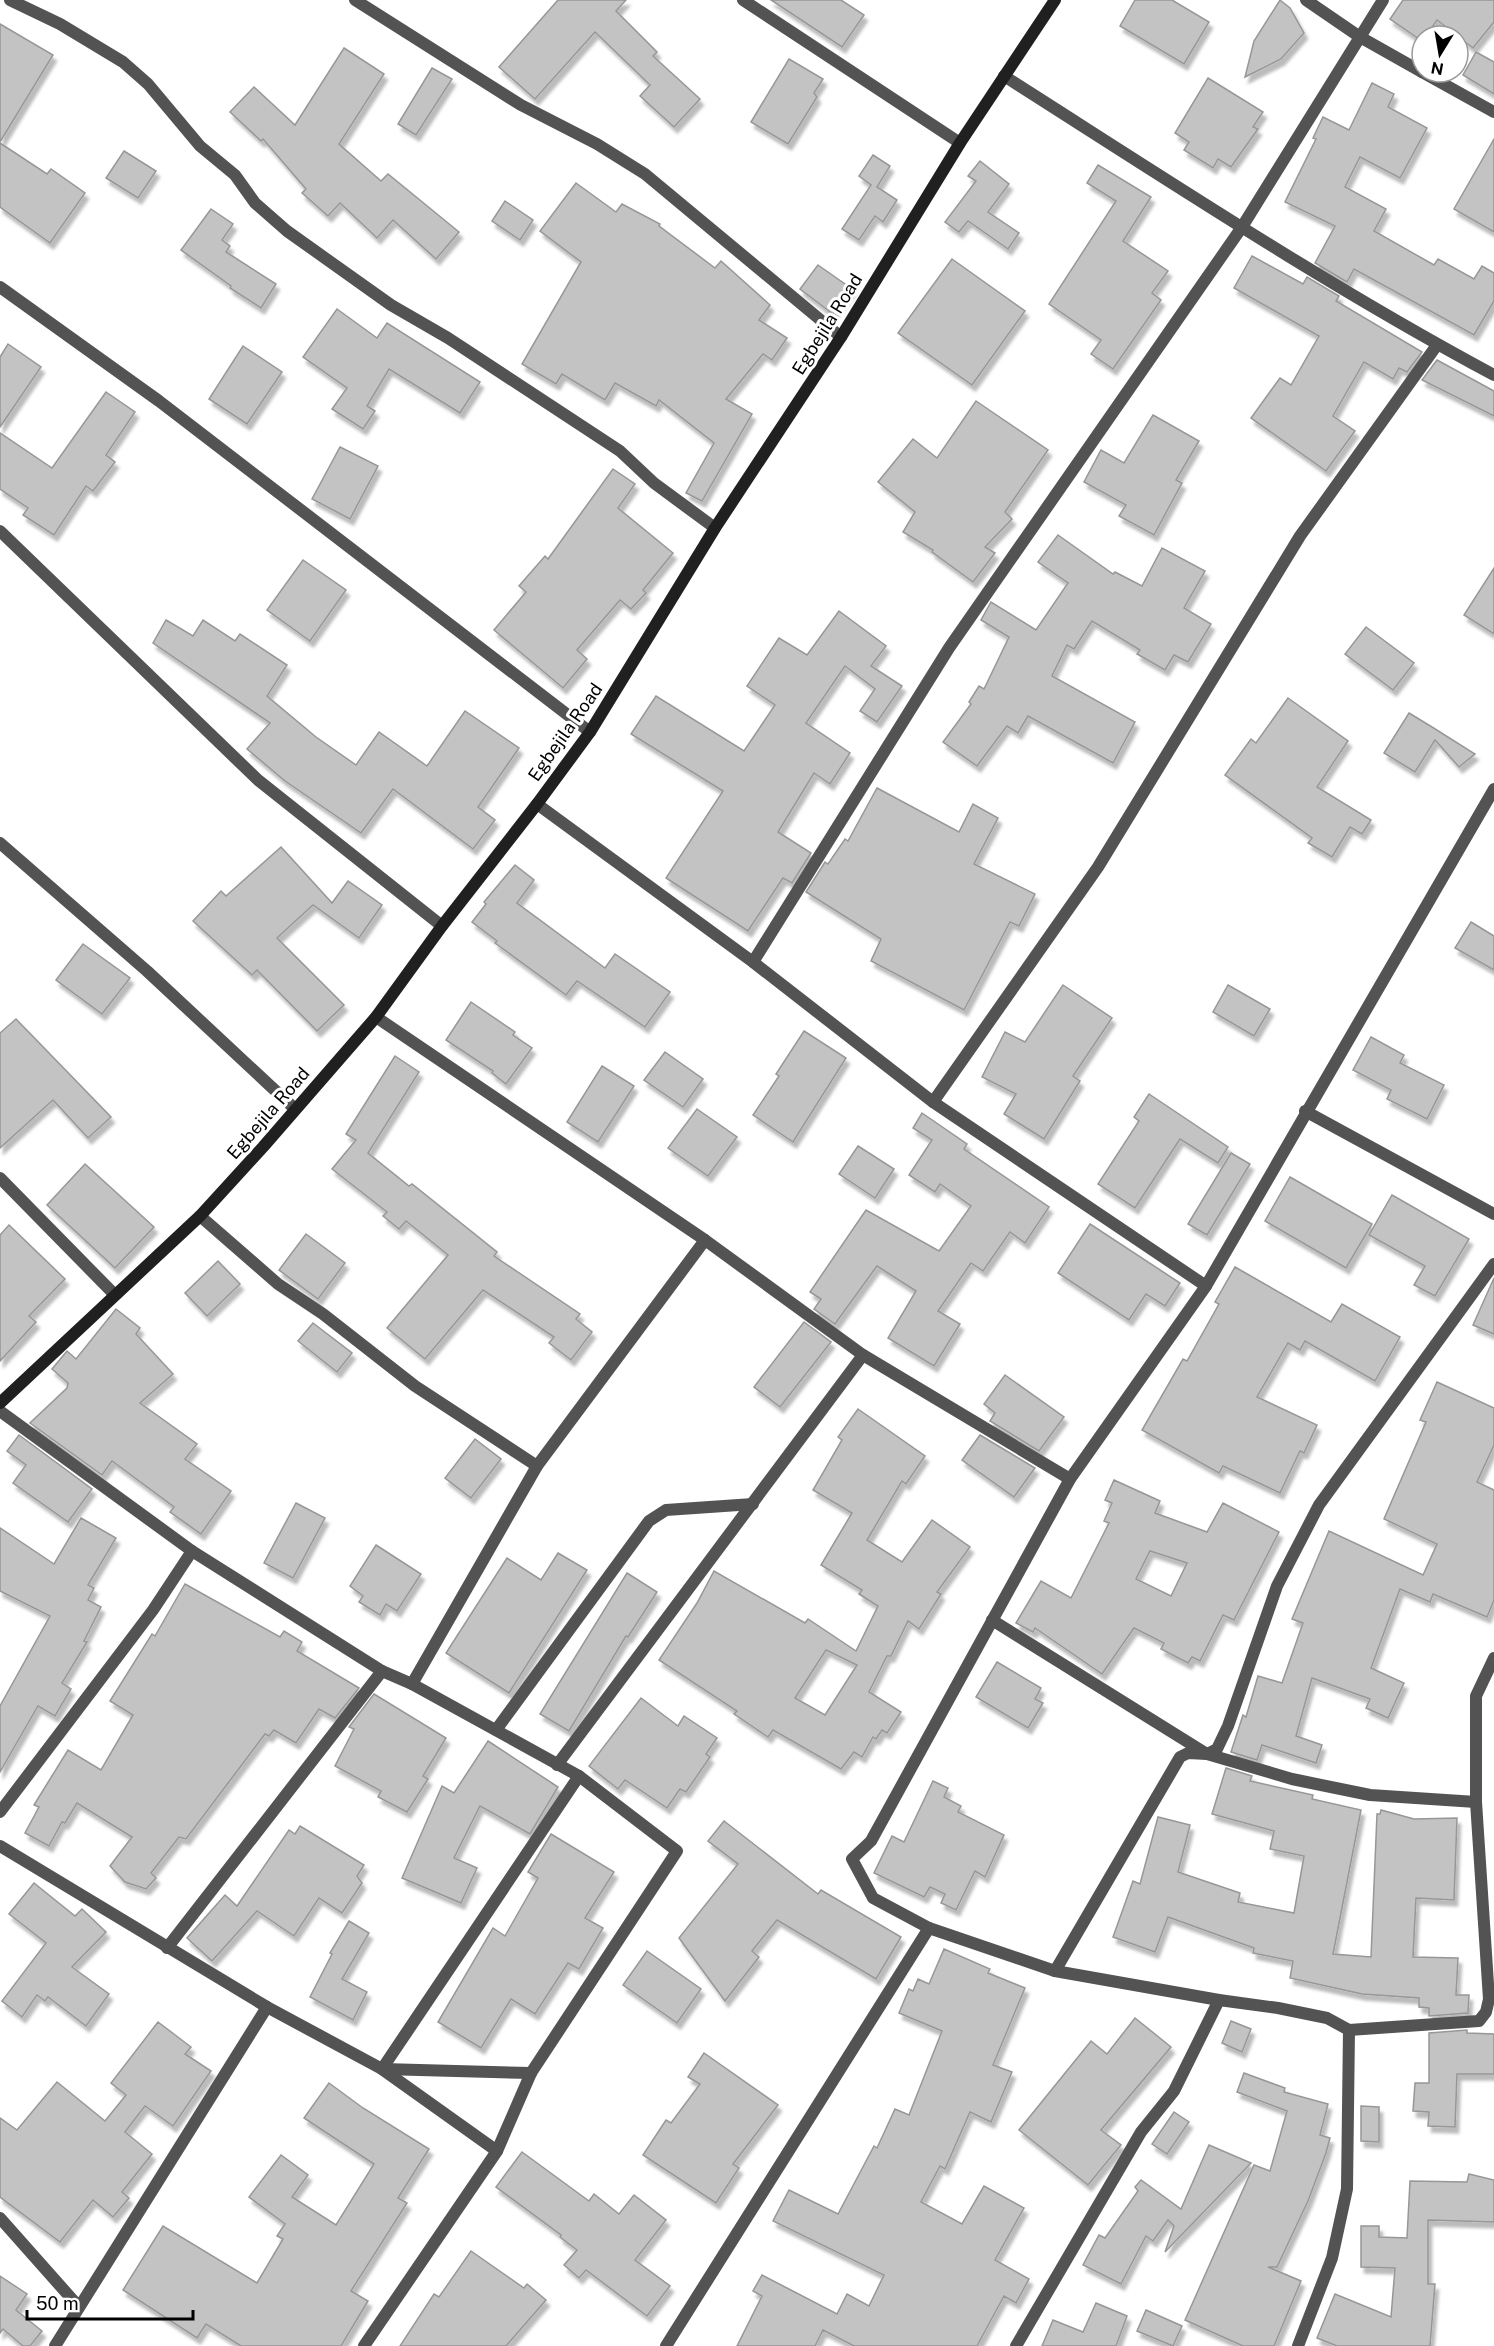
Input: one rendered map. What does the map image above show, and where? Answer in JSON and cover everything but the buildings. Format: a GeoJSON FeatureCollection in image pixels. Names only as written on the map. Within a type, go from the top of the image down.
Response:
{"type":"FeatureCollection","features":[{"type":"Feature","properties":{"kind":"street"},"geometry":{"type":"LineString","coordinates":[[10,0],[60,24],[123,62],[148,84],[200,146],[235,175],[255,203],[287,231],[391,305],[448,338],[620,451],[654,483],[715,528]]}},
{"type":"Feature","properties":{"kind":"street"},"geometry":{"type":"LineString","coordinates":[[354,0],[521,105],[597,144],[645,174],[841,337]]}},
{"type":"Feature","properties":{"kind":"street"},"geometry":{"type":"LineString","coordinates":[[743,0],[960,143]]}},
{"type":"Feature","properties":{"kind":"street","name":"Egbejila Road"},"geometry":{"type":"LineString","coordinates":[[0,1403],[200,1216],[376,1017],[442,926],[537,804],[590,732],[715,528],[841,337],[960,143],[1055,0]]}},
{"type":"Feature","properties":{"kind":"street"},"geometry":{"type":"LineString","coordinates":[[1306,0],[1360,37],[1410,65]]}},
{"type":"Feature","properties":{"kind":"street"},"geometry":{"type":"LineString","coordinates":[[753,962],[949,648],[1242,227],[1383,0]]}},
{"type":"Feature","properties":{"kind":"street"},"geometry":{"type":"LineString","coordinates":[[1004,76],[1242,227],[1437,345],[1494,375]]}},
{"type":"Feature","properties":{"kind":"street"},"geometry":{"type":"LineString","coordinates":[[1444,84],[1494,112]]}},
{"type":"Feature","properties":{"kind":"street"},"geometry":{"type":"LineString","coordinates":[[0,287],[159,401],[590,732]]}},
{"type":"Feature","properties":{"kind":"street"},"geometry":{"type":"LineString","coordinates":[[933,1102],[1098,867],[1300,536],[1437,345]]}},
{"type":"Feature","properties":{"kind":"street"},"geometry":{"type":"LineString","coordinates":[[0,531],[258,780],[442,926]]}},
{"type":"Feature","properties":{"kind":"street"},"geometry":{"type":"LineString","coordinates":[[1494,789],[1305,1111],[1206,1286],[1070,1479],[871,1841],[852,1859],[873,1898],[928,1928],[1055,1971],[1278,2008],[1327,2018],[1349,2030],[1479,2021],[1486,2012],[1489,1999],[1476,1802],[1476,1696],[1494,1658]]}},
{"type":"Feature","properties":{"kind":"street"},"geometry":{"type":"LineString","coordinates":[[537,804],[753,962],[933,1102],[1206,1286]]}},
{"type":"Feature","properties":{"kind":"street"},"geometry":{"type":"LineString","coordinates":[[0,843],[147,971],[295,1109]]}},
{"type":"Feature","properties":{"kind":"street"},"geometry":{"type":"LineString","coordinates":[[376,1017],[705,1240],[863,1355],[1070,1479]]}},
{"type":"Feature","properties":{"kind":"street"},"geometry":{"type":"LineString","coordinates":[[1305,1111],[1494,1214]]}},
{"type":"Feature","properties":{"kind":"street"},"geometry":{"type":"LineString","coordinates":[[0,1178],[114,1294]]}},
{"type":"Feature","properties":{"kind":"street"},"geometry":{"type":"LineString","coordinates":[[200,1216],[278,1284],[323,1314],[415,1386],[537,1466]]}},
{"type":"Feature","properties":{"kind":"street"},"geometry":{"type":"LineString","coordinates":[[412,1684],[537,1466],[705,1240]]}},
{"type":"Feature","properties":{"kind":"street"},"geometry":{"type":"LineString","coordinates":[[1207,1754],[1217,1749],[1228,1726],[1277,1586],[1319,1505],[1494,1264]]}},
{"type":"Feature","properties":{"kind":"street"},"geometry":{"type":"LineString","coordinates":[[557,1765],[863,1355]]}},
{"type":"Feature","properties":{"kind":"street"},"geometry":{"type":"LineString","coordinates":[[0,1411],[192,1551],[382,1671],[412,1684],[579,1776],[676,1851],[531,2073],[496,2151],[364,2346]]}},
{"type":"Feature","properties":{"kind":"street"},"geometry":{"type":"LineString","coordinates":[[496,1730],[649,1521],[666,1510],[753,1504]]}},
{"type":"Feature","properties":{"kind":"street"},"geometry":{"type":"LineString","coordinates":[[0,1812],[153,1610],[192,1551]]}},
{"type":"Feature","properties":{"kind":"street"},"geometry":{"type":"LineString","coordinates":[[992,1620],[1207,1754]]}},
{"type":"Feature","properties":{"kind":"street"},"geometry":{"type":"LineString","coordinates":[[167,1948],[382,1671]]}},
{"type":"Feature","properties":{"kind":"street"},"geometry":{"type":"LineString","coordinates":[[1055,1971],[1180,1756],[1188,1753],[1207,1754],[1292,1779],[1370,1795],[1476,1802]]}},
{"type":"Feature","properties":{"kind":"street"},"geometry":{"type":"LineString","coordinates":[[382,2068],[579,1776]]}},
{"type":"Feature","properties":{"kind":"street"},"geometry":{"type":"LineString","coordinates":[[0,1846],[267,2007],[382,2068],[496,2151]]}},
{"type":"Feature","properties":{"kind":"street"},"geometry":{"type":"LineString","coordinates":[[666,2346],[928,1928]]}},
{"type":"Feature","properties":{"kind":"street"},"geometry":{"type":"LineString","coordinates":[[1016,2346],[1141,2132],[1174,2091],[1219,2000]]}},
{"type":"Feature","properties":{"kind":"street"},"geometry":{"type":"LineString","coordinates":[[55,2346],[267,2007]]}},
{"type":"Feature","properties":{"kind":"street"},"geometry":{"type":"LineString","coordinates":[[1298,2346],[1332,2258],[1347,2189],[1349,2030]]}},
{"type":"Feature","properties":{"kind":"street"},"geometry":{"type":"LineString","coordinates":[[382,2068],[531,2073]]}},
{"type":"Feature","properties":{"kind":"street"},"geometry":{"type":"LineString","coordinates":[[0,2218],[79,2307]]}}]}
